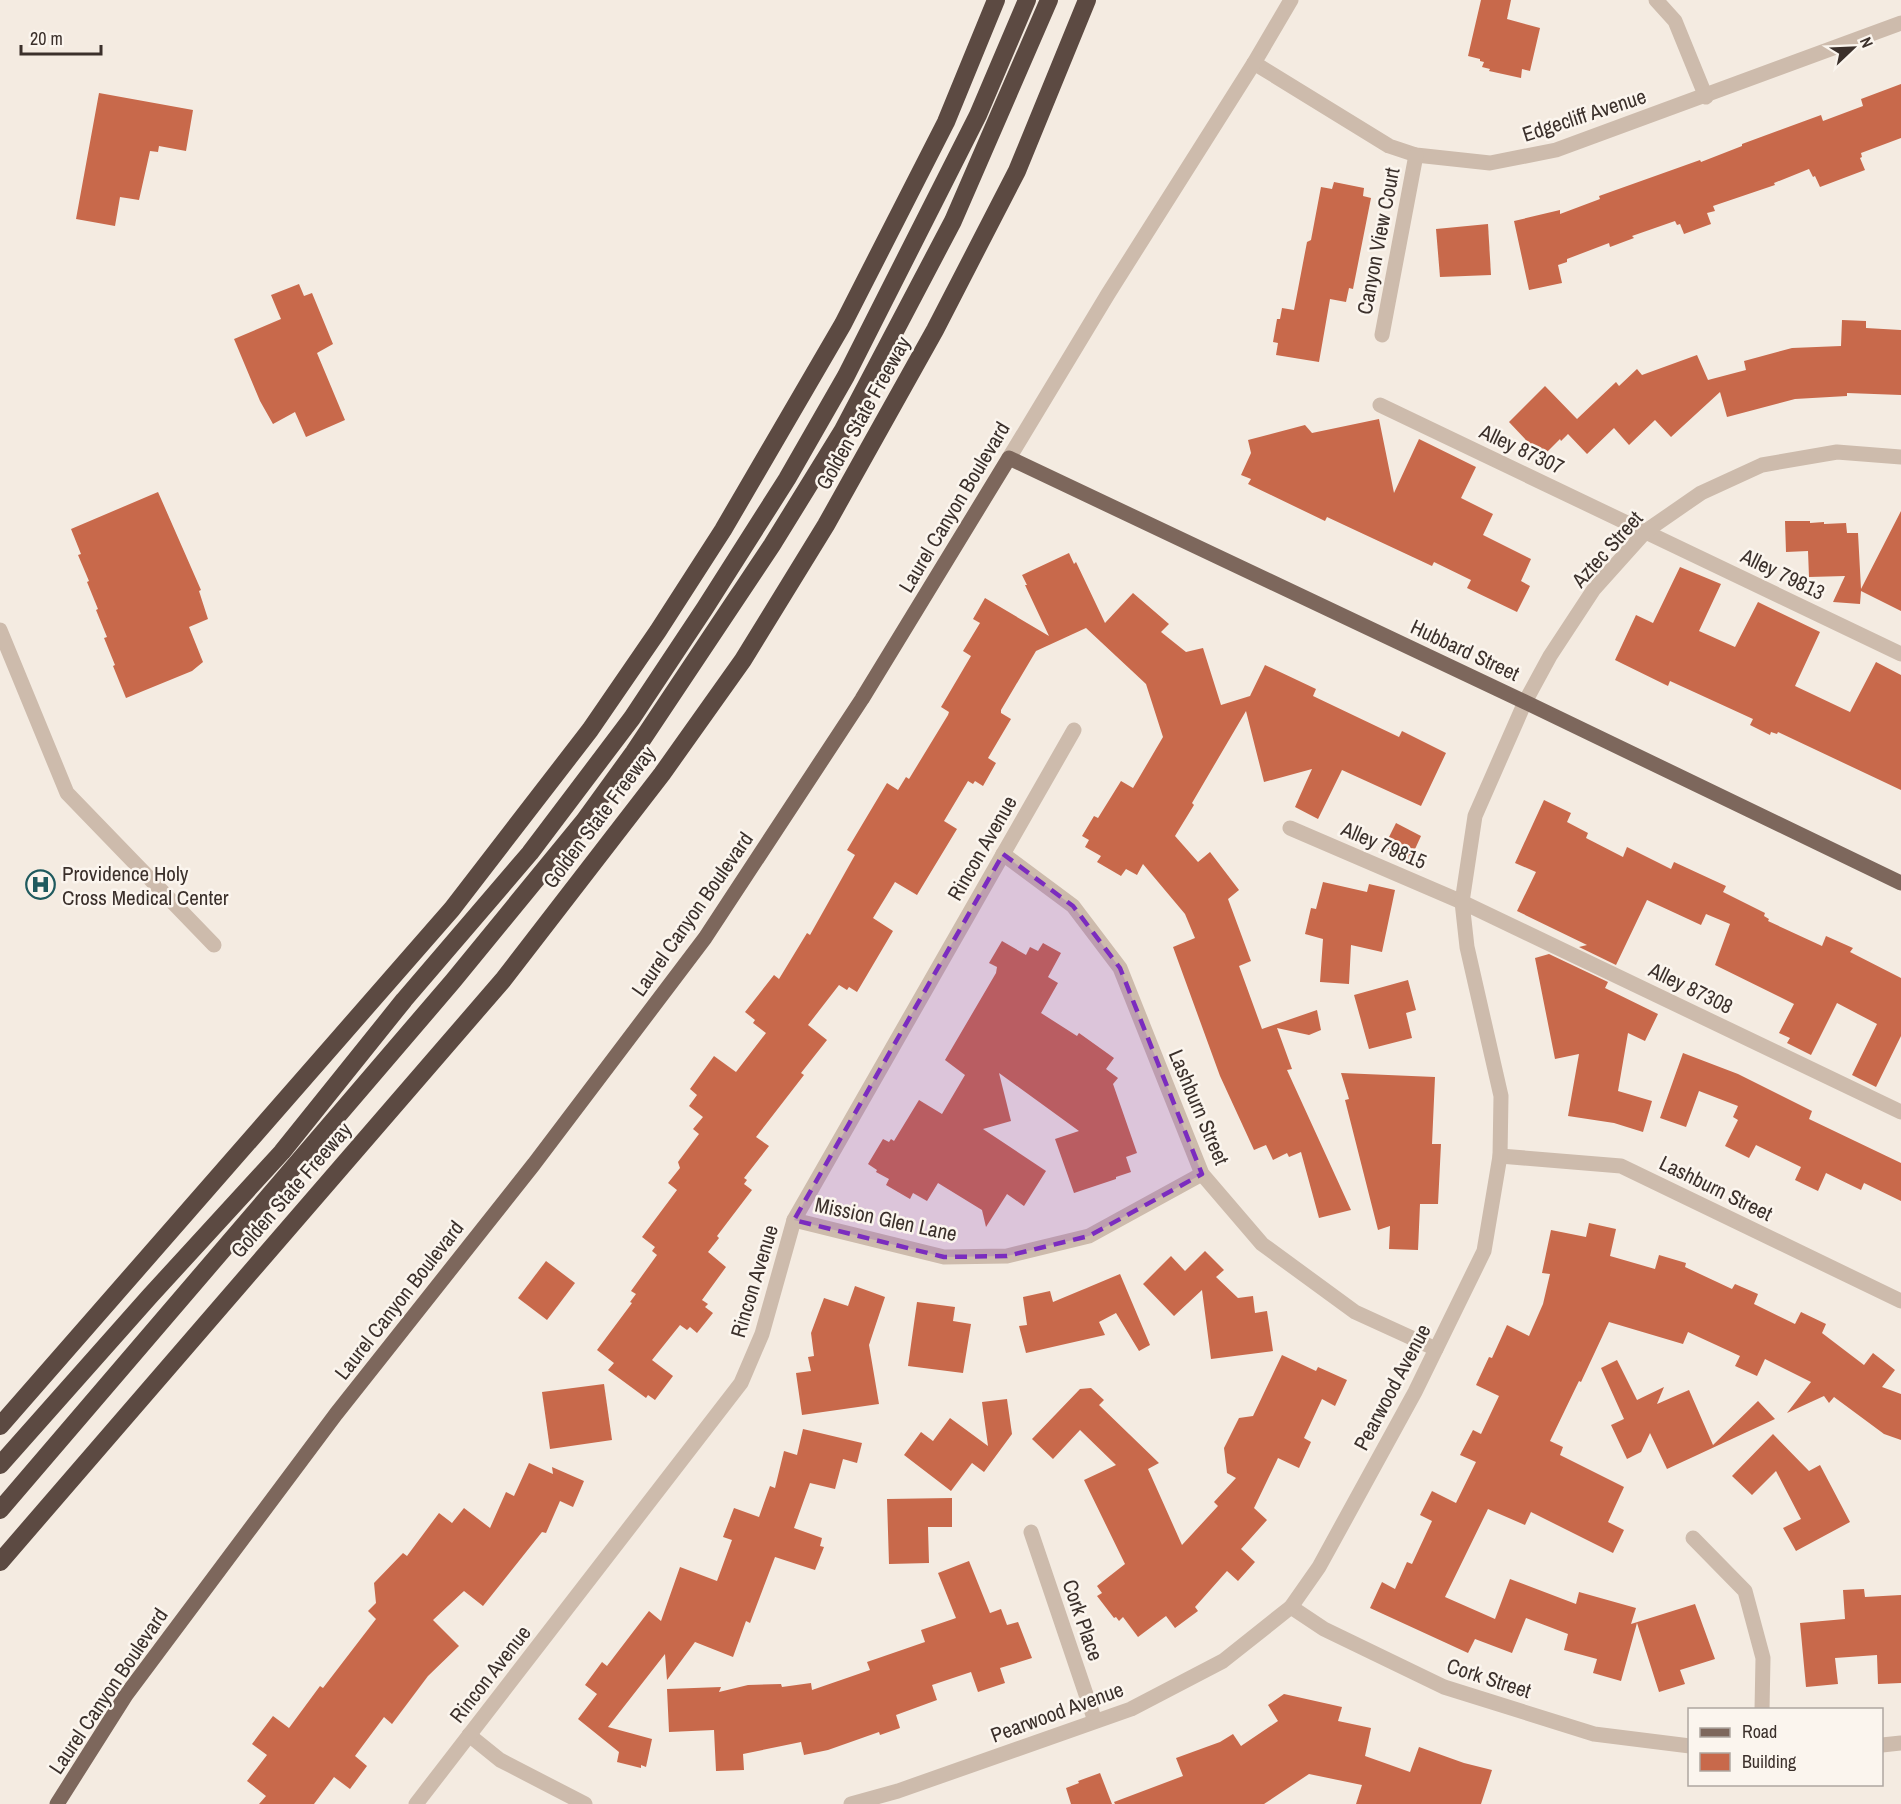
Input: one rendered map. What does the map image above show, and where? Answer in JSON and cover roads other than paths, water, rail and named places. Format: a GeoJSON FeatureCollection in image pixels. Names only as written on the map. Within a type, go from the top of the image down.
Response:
{"type":"FeatureCollection","features":[{"type":"Feature","properties":{"kind":"highway"},"geometry":{"type":"LineString","coordinates":[[0,1426],[452,909],[590,730],[658,631],[723,530],[843,324],[945,122],[996,0]]}},
{"type":"Feature","properties":{"kind":"highway"},"geometry":{"type":"LineString","coordinates":[[0,1465],[282,1152],[404,1000],[530,853],[632,718],[781,489],[846,376],[978,115],[1027,0]]}},
{"type":"Feature","properties":{"kind":"highway"},"geometry":{"type":"LineString","coordinates":[[0,1510],[453,981],[584,821],[634,752],[772,545],[843,430],[953,221],[1049,0]]}},
{"type":"Feature","properties":{"kind":"highway","name":"Golden State Freeway"},"geometry":{"type":"LineString","coordinates":[[0,1562],[503,980],[662,774],[743,660],[826,525],[935,330],[1017,171],[1087,0]]}},
{"type":"Feature","properties":{"kind":"main road","name":"Hubbard Street"},"geometry":{"type":"LineString","coordinates":[[1009,458],[1901,883]]}},
{"type":"Feature","properties":{"kind":"main road","name":"Laurel Canyon Boulevard"},"geometry":{"type":"LineString","coordinates":[[57,1804],[126,1695],[336,1414],[534,1164],[705,938],[862,699],[1009,458]]}},
{"type":"Feature","properties":{"kind":"street","name":"Laurel Canyon Boulevard"},"geometry":{"type":"LineString","coordinates":[[1009,458],[1291,0]]}},
{"type":"Feature","properties":{"kind":"street"},"geometry":{"type":"LineString","coordinates":[[1656,0],[1675,21],[1706,97]]}},
{"type":"Feature","properties":{"kind":"street","name":"Edgecliff Avenue"},"geometry":{"type":"LineString","coordinates":[[1254,63],[1389,146],[1416,155],[1490,163],[1556,150],[1706,97],[1901,23]]}},
{"type":"Feature","properties":{"kind":"street","name":"Canyon View Court"},"geometry":{"type":"LineString","coordinates":[[1382,335],[1416,155]]}},
{"type":"Feature","properties":{"kind":"street","name":"Alley 87307"},"geometry":{"type":"LineString","coordinates":[[1380,405],[1646,531]]}},
{"type":"Feature","properties":{"kind":"street","name":"Aztec Street"},"geometry":{"type":"LineString","coordinates":[[1525,702],[1550,656],[1594,589],[1646,531],[1701,493],[1762,465],[1837,452],[1901,457]]}},
{"type":"Feature","properties":{"kind":"street","name":"Alley 79813"},"geometry":{"type":"LineString","coordinates":[[1646,531],[1901,654]]}},
{"type":"Feature","properties":{"kind":"street"},"geometry":{"type":"LineString","coordinates":[[0,630],[67,793],[214,945]]}},
{"type":"Feature","properties":{"kind":"street","name":"Pearwood Avenue"},"geometry":{"type":"LineString","coordinates":[[851,1804],[902,1797],[1131,1709],[1223,1661],[1291,1607],[1319,1567],[1436,1349],[1484,1251],[1500,1156],[1501,1096],[1467,947],[1462,902],[1475,816],[1525,702]]}},
{"type":"Feature","properties":{"kind":"street","name":"Rincon Avenue"},"geometry":{"type":"LineString","coordinates":[[416,1804],[741,1383],[762,1334],[794,1220],[1074,730]]}},
{"type":"Feature","properties":{"kind":"street","name":"Alley 79815"},"geometry":{"type":"LineString","coordinates":[[1290,828],[1462,902]]}},
{"type":"Feature","properties":{"kind":"street","name":"Lashburn Street"},"geometry":{"type":"LineString","coordinates":[[1003,854],[1073,906],[1120,968],[1202,1174],[1262,1245],[1355,1312],[1436,1349]]}},
{"type":"Feature","properties":{"kind":"street","name":"Alley 87308"},"geometry":{"type":"LineString","coordinates":[[1462,902],[1901,1112]]}},
{"type":"Feature","properties":{"kind":"street","name":"Lashburn Street"},"geometry":{"type":"LineString","coordinates":[[1500,1156],[1622,1166],[1901,1301]]}},
{"type":"Feature","properties":{"kind":"street","name":"Mission Glen Lane"},"geometry":{"type":"LineString","coordinates":[[794,1220],[944,1257],[1007,1256],[1089,1236],[1202,1174]]}},
{"type":"Feature","properties":{"kind":"street","name":"Cork Place"},"geometry":{"type":"LineString","coordinates":[[1031,1532],[1095,1721]]}},
{"type":"Feature","properties":{"kind":"street"},"geometry":{"type":"LineString","coordinates":[[1693,1538],[1745,1592],[1762,1658],[1762,1708]]}},
{"type":"Feature","properties":{"kind":"street","name":"Cork Street"},"geometry":{"type":"LineString","coordinates":[[1291,1607],[1324,1629],[1444,1687],[1594,1734],[1688,1746]]}},
{"type":"Feature","properties":{"kind":"street"},"geometry":{"type":"LineString","coordinates":[[469,1735],[500,1760],[585,1804]]}},
{"type":"Feature","properties":{"kind":"street"},"geometry":{"type":"LineString","coordinates":[[1883,1745],[1901,1743]]}},
{"type":"Feature","properties":{"kind":"place","name":"Providence Holy Cross Medical Center"},"geometry":{"type":"Point","coordinates":[41,885]}}]}
